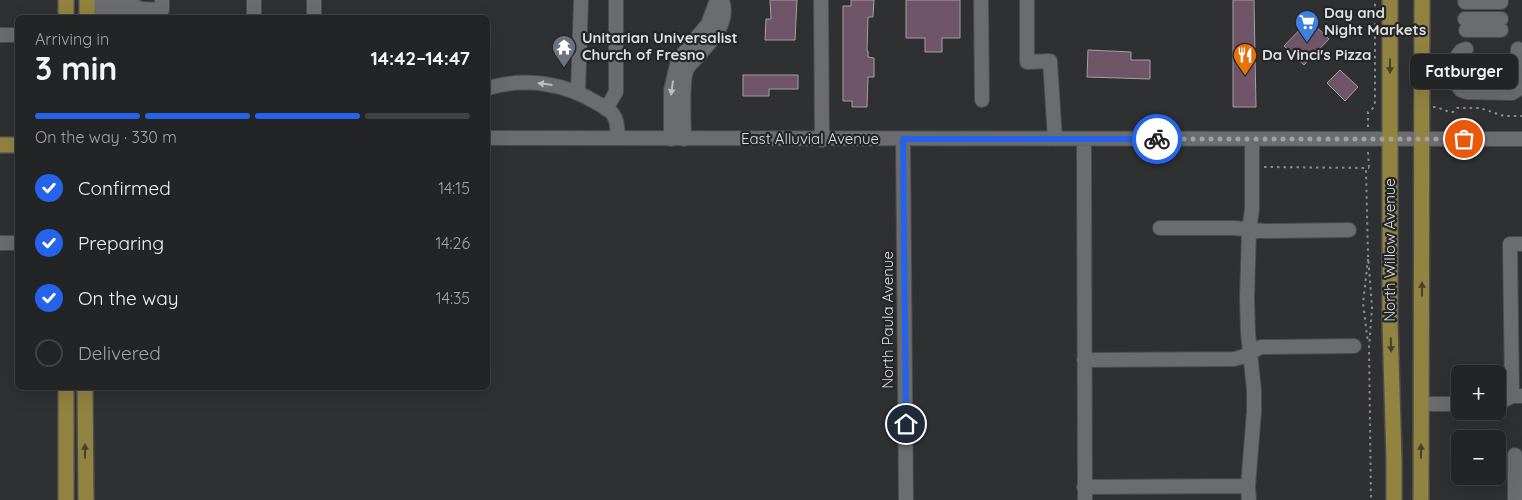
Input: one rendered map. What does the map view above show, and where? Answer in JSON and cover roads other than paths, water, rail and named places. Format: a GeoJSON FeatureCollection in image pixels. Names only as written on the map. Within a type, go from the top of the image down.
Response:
{"type":"FeatureCollection","features":[{"type":"Feature","properties":{"kind":"main road"},"geometry":{"type":"LineString","coordinates":[[66,0],[66,15]]}},
{"type":"Feature","properties":{"kind":"main road","name":"North Willow Avenue"},"geometry":{"type":"LineString","coordinates":[[1390,0],[1390,323],[1394,500]]}},
{"type":"Feature","properties":{"kind":"main road","name":"North Willow Avenue"},"geometry":{"type":"LineString","coordinates":[[1421,500],[1422,0]]}},
{"type":"Feature","properties":{"kind":"main road"},"geometry":{"type":"LineString","coordinates":[[0,145],[15,145]]}},
{"type":"Feature","properties":{"kind":"main road"},"geometry":{"type":"LineString","coordinates":[[66,390],[66,500]]}},
{"type":"Feature","properties":{"kind":"main road"},"geometry":{"type":"LineString","coordinates":[[85,390],[86,500]]}},
{"type":"Feature","properties":{"kind":"street"},"geometry":{"type":"LineString","coordinates":[[254,0],[254,15]]}},
{"type":"Feature","properties":{"kind":"street"},"geometry":{"type":"LineString","coordinates":[[314,0],[314,15]]}},
{"type":"Feature","properties":{"kind":"street"},"geometry":{"type":"LineString","coordinates":[[578,93],[582,0]]}},
{"type":"Feature","properties":{"kind":"street"},"geometry":{"type":"LineString","coordinates":[[606,109],[616,92],[616,0]]}},
{"type":"Feature","properties":{"kind":"street"},"geometry":{"type":"LineString","coordinates":[[677,139],[671,90],[678,60],[708,24],[717,0]]}},
{"type":"Feature","properties":{"kind":"street"},"geometry":{"type":"LineString","coordinates":[[677,139],[687,69],[721,27],[725,8],[722,0]]}},
{"type":"Feature","properties":{"kind":"street"},"geometry":{"type":"LineString","coordinates":[[821,0],[822,140]]}},
{"type":"Feature","properties":{"kind":"street"},"geometry":{"type":"LineString","coordinates":[[981,0],[982,100]]}},
{"type":"Feature","properties":{"kind":"street"},"geometry":{"type":"LineString","coordinates":[[1027,0],[1027,62],[1050,62],[1055,139]]}},
{"type":"Feature","properties":{"kind":"street"},"geometry":{"type":"LineString","coordinates":[[1465,2],[1501,2]]}},
{"type":"Feature","properties":{"kind":"street"},"geometry":{"type":"LineString","coordinates":[[87,9],[119,15]]}},
{"type":"Feature","properties":{"kind":"street"},"geometry":{"type":"LineString","coordinates":[[133,15],[141,9],[162,9]]}},
{"type":"Feature","properties":{"kind":"street"},"geometry":{"type":"LineString","coordinates":[[1466,24],[1501,24]]}},
{"type":"Feature","properties":{"kind":"street"},"geometry":{"type":"LineString","coordinates":[[0,35],[15,35]]}},
{"type":"Feature","properties":{"kind":"street"},"geometry":{"type":"LineString","coordinates":[[1466,49],[1458,55],[1458,86],[1461,90],[1467,92],[1512,93],[1518,87],[1518,49]]}},
{"type":"Feature","properties":{"kind":"street"},"geometry":{"type":"LineString","coordinates":[[490,88],[508,84],[544,83],[564,87],[612,113],[615,117],[618,138]]}},
{"type":"Feature","properties":{"kind":"street","name":"East Alluvial Avenue"},"geometry":{"type":"LineString","coordinates":[[490,138],[822,140],[1522,139]]}},
{"type":"Feature","properties":{"kind":"street","name":"North Paula Avenue"},"geometry":{"type":"LineString","coordinates":[[903,139],[906,500]]}},
{"type":"Feature","properties":{"kind":"street"},"geometry":{"type":"LineString","coordinates":[[1084,139],[1084,493],[1249,493],[1254,412],[1247,298],[1249,230],[1252,209],[1252,139]]}},
{"type":"Feature","properties":{"kind":"street"},"geometry":{"type":"LineString","coordinates":[[1160,228],[1265,231],[1349,230]]}},
{"type":"Feature","properties":{"kind":"street"},"geometry":{"type":"LineString","coordinates":[[0,243],[15,243]]}},
{"type":"Feature","properties":{"kind":"street"},"geometry":{"type":"LineString","coordinates":[[1517,396],[1510,244],[1522,244]]}},
{"type":"Feature","properties":{"kind":"street"},"geometry":{"type":"LineString","coordinates":[[1084,360],[1234,359],[1261,347],[1354,346]]}},
{"type":"Feature","properties":{"kind":"street"},"geometry":{"type":"LineString","coordinates":[[1421,404],[1451,404]]}},
{"type":"Feature","properties":{"kind":"street"},"geometry":{"type":"LineString","coordinates":[[1515,455],[1515,500]]}},
{"type":"Feature","properties":{"kind":"place","name":"Day and Night Markets"},"geometry":{"type":"Point","coordinates":[1307,43]}},
{"type":"Feature","properties":{"kind":"place","name":"Unitarian Universalist Church of Fresno"},"geometry":{"type":"Point","coordinates":[564,68]}},
{"type":"Feature","properties":{"kind":"place","name":"Da Vinci's Pizza"},"geometry":{"type":"Point","coordinates":[1245,76]}},
{"type":"Feature","properties":{"kind":"place","name":"Fatburger"},"geometry":{"type":"Point","coordinates":[1464,139]}}]}
